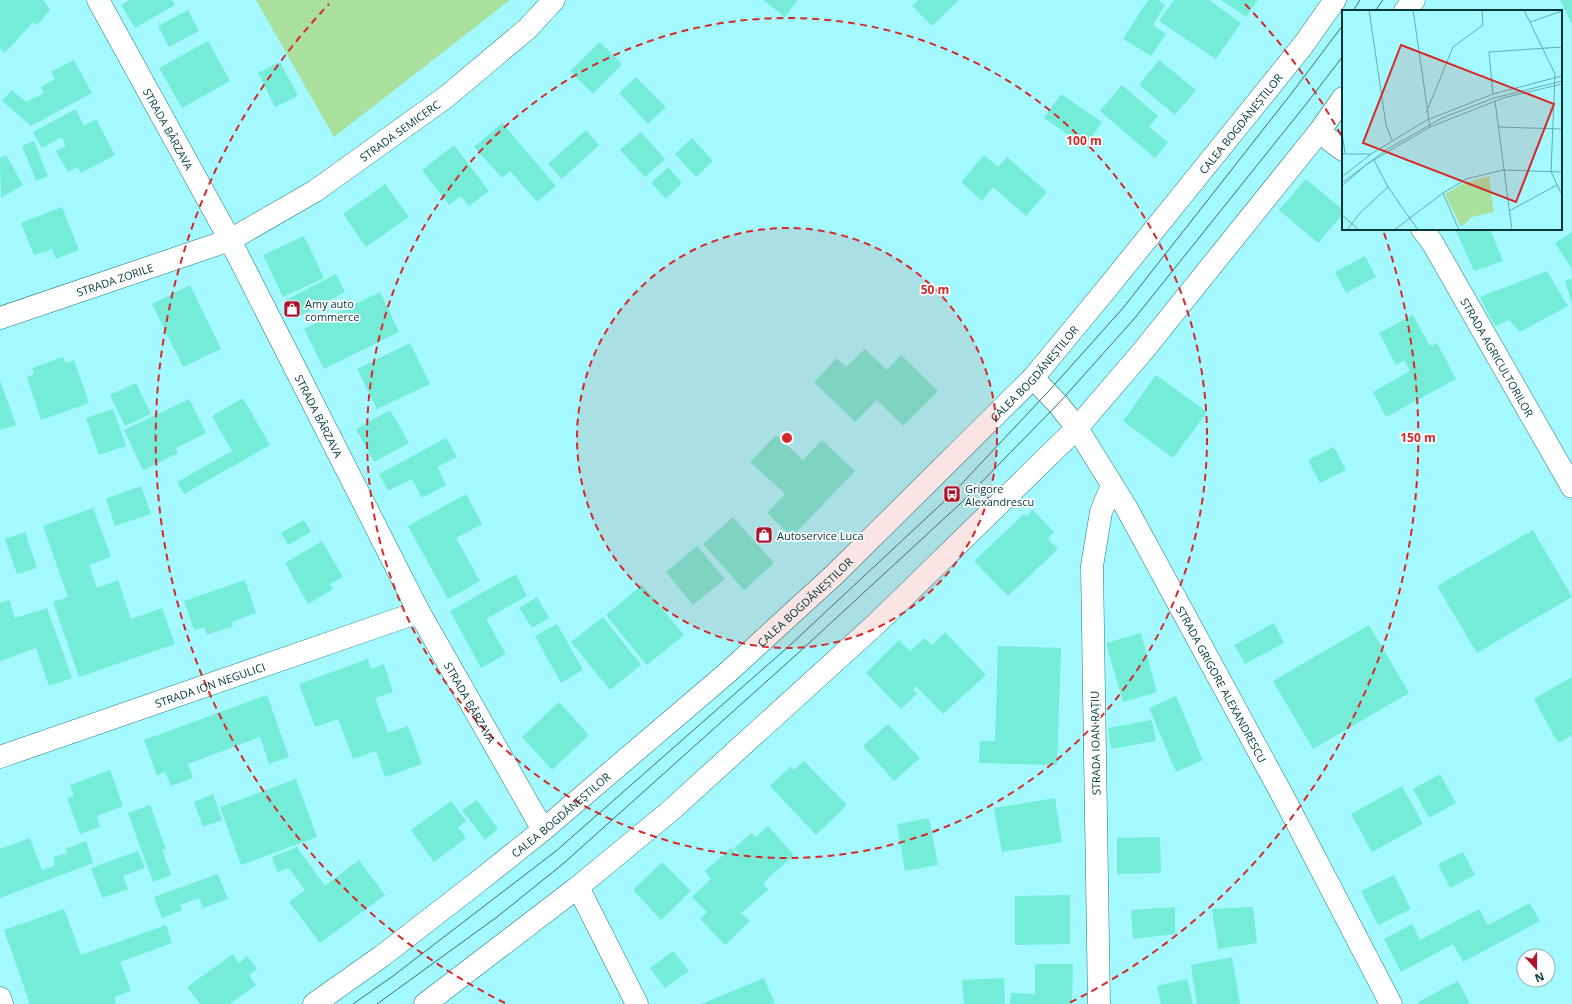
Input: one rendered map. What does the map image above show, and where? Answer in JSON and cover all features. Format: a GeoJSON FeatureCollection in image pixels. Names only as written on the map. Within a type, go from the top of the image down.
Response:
{"type":"FeatureCollection","features":[{"type":"Feature","properties":{"kind":"street","name":"STRADA BÂRZAVA"},"geometry":{"type":"LineString","coordinates":[[98,0],[230,240],[419,612],[543,830]]}},
{"type":"Feature","properties":{"kind":"street","name":"STRADA SEMICERC"},"geometry":{"type":"LineString","coordinates":[[230,240],[315,191],[446,97],[527,30],[554,0]]}},
{"type":"Feature","properties":{"kind":"street","name":"CALEA BOGDĂNEȘTILOR"},"geometry":{"type":"LineString","coordinates":[[314,1004],[400,942],[480,881],[543,830],[727,673],[834,575],[1032,378],[1104,292],[1304,44],[1335,0]]}},
{"type":"Feature","properties":{"kind":"street"},"geometry":{"type":"LineString","coordinates":[[1407,10],[1414,0]]}},
{"type":"Feature","properties":{"kind":"street"},"geometry":{"type":"LineString","coordinates":[[425,1004],[578,887],[669,812],[876,624],[1077,428],[1143,351],[1319,132],[1342,99]]}},
{"type":"Feature","properties":{"kind":"street"},"geometry":{"type":"LineString","coordinates":[[1319,132],[1342,149]]}},
{"type":"Feature","properties":{"kind":"street","name":"STRADA AGRICULTORILOR"},"geometry":{"type":"LineString","coordinates":[[1423,230],[1432,242],[1572,487]]}},
{"type":"Feature","properties":{"kind":"street","name":"STRADA ZORILE"},"geometry":{"type":"LineString","coordinates":[[0,318],[230,240]]}},
{"type":"Feature","properties":{"kind":"street","name":"STRADA GRIGORE ALEXANDRESCU"},"geometry":{"type":"LineString","coordinates":[[1032,378],[1058,404],[1077,428],[1126,507],[1284,800],[1391,1004]]}},
{"type":"Feature","properties":{"kind":"street","name":"STRADA IOAN RAȚIU"},"geometry":{"type":"LineString","coordinates":[[1098,1004],[1092,566],[1101,512],[1112,485]]}},
{"type":"Feature","properties":{"kind":"street","name":"STRADA ION NEGULICI"},"geometry":{"type":"LineString","coordinates":[[0,757],[419,612]]}},
{"type":"Feature","properties":{"kind":"street"},"geometry":{"type":"LineString","coordinates":[[578,887],[637,1004]]}},
{"type":"Feature","properties":{"kind":"street"},"geometry":{"type":"LineString","coordinates":[[0,998],[2,1004]]}},
{"type":"Feature","properties":{"kind":"green space"},"geometry":{"type":"Polygon","coordinates":[[[256,0],[510,0],[334,137],[256,0]]]}},
{"type":"Feature","properties":{"kind":"building"},"geometry":{"type":"Polygon","coordinates":[[[0,0],[44,0],[50,10],[37,25],[33,22],[5,53],[0,48],[0,0]]]}},
{"type":"Feature","properties":{"kind":"building"},"geometry":{"type":"Polygon","coordinates":[[[129,0],[172,0],[175,5],[135,28],[121,5],[129,0]]]}},
{"type":"Feature","properties":{"kind":"building"},"geometry":{"type":"Polygon","coordinates":[[[763,0],[798,0],[785,17],[763,0]]]}},
{"type":"Feature","properties":{"kind":"building"},"geometry":{"type":"Polygon","coordinates":[[[918,0],[959,0],[932,26],[912,6],[918,0]]]}},
{"type":"Feature","properties":{"kind":"building"},"geometry":{"type":"Polygon","coordinates":[[[1148,0],[1158,0],[1165,5],[1153,25],[1166,34],[1151,56],[1123,39],[1148,0]]]}},
{"type":"Feature","properties":{"kind":"building"},"geometry":{"type":"Polygon","coordinates":[[[1174,0],[1209,0],[1241,23],[1216,59],[1159,21],[1174,0]]]}},
{"type":"Feature","properties":{"kind":"building"},"geometry":{"type":"Polygon","coordinates":[[[1221,0],[1258,0],[1246,17],[1221,0]]]}},
{"type":"Feature","properties":{"kind":"building"},"geometry":{"type":"Polygon","coordinates":[[[1560,0],[1572,0],[1572,24],[1560,0]]]}},
{"type":"Feature","properties":{"kind":"building"},"geometry":{"type":"Polygon","coordinates":[[[188,10],[199,31],[169,47],[158,26],[188,10]]]}},
{"type":"Feature","properties":{"kind":"building"},"geometry":{"type":"Polygon","coordinates":[[[208,41],[230,81],[182,108],[159,68],[208,41]]]}},
{"type":"Feature","properties":{"kind":"building"},"geometry":{"type":"Polygon","coordinates":[[[600,42],[622,64],[593,94],[570,71],[600,42]]]}},
{"type":"Feature","properties":{"kind":"building"},"geometry":{"type":"Polygon","coordinates":[[[74,60],[92,93],[31,126],[2,101],[12,90],[26,102],[44,93],[41,87],[55,79],[51,72],[74,60]]]}},
{"type":"Feature","properties":{"kind":"building"},"geometry":{"type":"Polygon","coordinates":[[[1159,60],[1196,90],[1175,115],[1139,85],[1159,60]]]}},
{"type":"Feature","properties":{"kind":"building"},"geometry":{"type":"Polygon","coordinates":[[[280,62],[298,96],[275,107],[258,73],[280,62]]]}},
{"type":"Feature","properties":{"kind":"building"},"geometry":{"type":"Polygon","coordinates":[[[636,77],[666,107],[648,124],[619,93],[636,77]]]}},
{"type":"Feature","properties":{"kind":"building"},"geometry":{"type":"Polygon","coordinates":[[[1122,85],[1158,116],[1149,127],[1168,142],[1155,158],[1100,111],[1122,85]]]}},
{"type":"Feature","properties":{"kind":"building"},"geometry":{"type":"Polygon","coordinates":[[[1061,94],[1102,122],[1085,146],[1044,118],[1061,94]]]}},
{"type":"Feature","properties":{"kind":"building"},"geometry":{"type":"Polygon","coordinates":[[[76,109],[84,126],[96,119],[115,155],[81,173],[78,167],[68,172],[56,151],[66,146],[62,137],[42,148],[33,132],[76,109]]]}},
{"type":"Feature","properties":{"kind":"building"},"geometry":{"type":"Polygon","coordinates":[[[502,123],[556,186],[537,202],[510,171],[502,178],[474,147],[502,123]]]}},
{"type":"Feature","properties":{"kind":"building"},"geometry":{"type":"Polygon","coordinates":[[[586,130],[599,145],[562,179],[548,164],[586,130]]]}},
{"type":"Feature","properties":{"kind":"building"},"geometry":{"type":"Polygon","coordinates":[[[641,132],[665,159],[645,177],[620,150],[641,132]]]}},
{"type":"Feature","properties":{"kind":"building"},"geometry":{"type":"Polygon","coordinates":[[[692,138],[713,161],[696,177],[675,154],[692,138]]]}},
{"type":"Feature","properties":{"kind":"building"},"geometry":{"type":"Polygon","coordinates":[[[34,141],[48,176],[36,181],[22,146],[34,141]]]}},
{"type":"Feature","properties":{"kind":"building"},"geometry":{"type":"Polygon","coordinates":[[[454,145],[489,191],[469,206],[461,196],[449,205],[422,170],[454,145]]]}},
{"type":"Feature","properties":{"kind":"building"},"geometry":{"type":"Polygon","coordinates":[[[6,155],[23,185],[1,198],[0,158],[6,155]]]}},
{"type":"Feature","properties":{"kind":"building"},"geometry":{"type":"Polygon","coordinates":[[[984,155],[998,167],[1007,157],[1047,192],[1026,216],[993,187],[982,201],[961,182],[984,155]]]}},
{"type":"Feature","properties":{"kind":"building"},"geometry":{"type":"Polygon","coordinates":[[[668,167],[682,183],[666,199],[651,183],[668,167]]]}},
{"type":"Feature","properties":{"kind":"building"},"geometry":{"type":"Polygon","coordinates":[[[1306,179],[1342,209],[1342,215],[1318,243],[1279,210],[1306,179]]]}},
{"type":"Feature","properties":{"kind":"building"},"geometry":{"type":"Polygon","coordinates":[[[385,184],[409,217],[366,247],[343,214],[385,184]]]}},
{"type":"Feature","properties":{"kind":"building"},"geometry":{"type":"Polygon","coordinates":[[[62,207],[79,250],[56,259],[52,249],[34,255],[21,223],[62,207]]]}},
{"type":"Feature","properties":{"kind":"building"},"geometry":{"type":"Polygon","coordinates":[[[1455,230],[1490,230],[1503,261],[1474,271],[1455,230]]]}},
{"type":"Feature","properties":{"kind":"building"},"geometry":{"type":"Polygon","coordinates":[[[1572,232],[1572,269],[1555,243],[1572,232]]]}},
{"type":"Feature","properties":{"kind":"building"},"geometry":{"type":"Polygon","coordinates":[[[304,236],[324,278],[283,297],[263,255],[304,236]]]}},
{"type":"Feature","properties":{"kind":"building"},"geometry":{"type":"Polygon","coordinates":[[[1365,256],[1376,277],[1346,293],[1335,272],[1365,256]]]}},
{"type":"Feature","properties":{"kind":"building"},"geometry":{"type":"Polygon","coordinates":[[[1547,271],[1568,306],[1520,332],[1509,320],[1495,326],[1480,297],[1547,271]]]}},
{"type":"Feature","properties":{"kind":"building"},"geometry":{"type":"Polygon","coordinates":[[[336,274],[345,292],[296,318],[286,300],[336,274]]]}},
{"type":"Feature","properties":{"kind":"building"},"geometry":{"type":"Polygon","coordinates":[[[1572,278],[1572,303],[1565,281],[1572,278]]]}},
{"type":"Feature","properties":{"kind":"building"},"geometry":{"type":"Polygon","coordinates":[[[190,285],[221,349],[183,367],[152,304],[190,285]]]}},
{"type":"Feature","properties":{"kind":"building"},"geometry":{"type":"Polygon","coordinates":[[[380,292],[399,332],[324,369],[304,329],[380,292]]]}},
{"type":"Feature","properties":{"kind":"building"},"geometry":{"type":"Polygon","coordinates":[[[1413,315],[1430,346],[1437,343],[1456,379],[1386,417],[1373,392],[1410,371],[1404,360],[1396,365],[1379,333],[1413,315]]]}},
{"type":"Feature","properties":{"kind":"building"},"geometry":{"type":"Polygon","coordinates":[[[410,343],[430,384],[377,409],[357,369],[410,343]]]}},
{"type":"Feature","properties":{"kind":"building"},"geometry":{"type":"Polygon","coordinates":[[[865,349],[887,370],[901,355],[938,391],[903,426],[877,400],[855,422],[814,382],[837,358],[846,367],[865,349]]]}},
{"type":"Feature","properties":{"kind":"building"},"geometry":{"type":"Polygon","coordinates":[[[63,357],[66,363],[74,360],[89,403],[41,420],[27,377],[34,374],[32,368],[63,357]]]}},
{"type":"Feature","properties":{"kind":"building"},"geometry":{"type":"Polygon","coordinates":[[[1156,375],[1207,412],[1173,458],[1123,421],[1156,375]]]}},
{"type":"Feature","properties":{"kind":"building"},"geometry":{"type":"Polygon","coordinates":[[[0,380],[16,425],[0,430],[0,380]]]}},
{"type":"Feature","properties":{"kind":"building"},"geometry":{"type":"Polygon","coordinates":[[[136,383],[151,414],[125,426],[110,395],[136,383]]]}},
{"type":"Feature","properties":{"kind":"building"},"geometry":{"type":"Polygon","coordinates":[[[243,398],[270,445],[184,494],[177,482],[232,451],[212,416],[243,398]]]}},
{"type":"Feature","properties":{"kind":"building"},"geometry":{"type":"Polygon","coordinates":[[[189,399],[206,433],[176,448],[178,453],[143,470],[124,430],[189,399]]]}},
{"type":"Feature","properties":{"kind":"building"},"geometry":{"type":"Polygon","coordinates":[[[113,409],[126,446],[99,455],[86,418],[113,409]]]}},
{"type":"Feature","properties":{"kind":"building"},"geometry":{"type":"Polygon","coordinates":[[[390,410],[409,443],[374,462],[356,429],[390,410]]]}},
{"type":"Feature","properties":{"kind":"building"},"geometry":{"type":"Polygon","coordinates":[[[776,435],[803,460],[822,440],[855,471],[792,537],[767,513],[785,494],[750,462],[776,435]]]}},
{"type":"Feature","properties":{"kind":"building"},"geometry":{"type":"Polygon","coordinates":[[[446,438],[457,457],[437,467],[446,485],[422,498],[412,479],[388,491],[379,474],[446,438]]]}},
{"type":"Feature","properties":{"kind":"building"},"geometry":{"type":"Polygon","coordinates":[[[1334,447],[1346,470],[1320,483],[1308,460],[1334,447]]]}},
{"type":"Feature","properties":{"kind":"building"},"geometry":{"type":"Polygon","coordinates":[[[141,486],[151,514],[115,526],[106,499],[141,486]]]}},
{"type":"Feature","properties":{"kind":"building"},"geometry":{"type":"Polygon","coordinates":[[[466,494],[482,524],[456,538],[480,581],[448,599],[408,526],[466,494]]]}},
{"type":"Feature","properties":{"kind":"building"},"geometry":{"type":"Polygon","coordinates":[[[93,508],[111,557],[89,565],[97,588],[118,580],[131,619],[162,608],[175,644],[79,677],[53,602],[68,597],[43,526],[93,508]]]}},
{"type":"Feature","properties":{"kind":"building"},"geometry":{"type":"Polygon","coordinates":[[[1033,510],[1054,532],[1048,539],[1058,549],[1008,596],[974,561],[1024,514],[1026,516],[1033,510]]]}},
{"type":"Feature","properties":{"kind":"building"},"geometry":{"type":"Polygon","coordinates":[[[733,517],[774,563],[744,590],[703,544],[733,517]]]}},
{"type":"Feature","properties":{"kind":"building"},"geometry":{"type":"Polygon","coordinates":[[[304,520],[311,532],[288,545],[281,533],[304,520]]]}},
{"type":"Feature","properties":{"kind":"building"},"geometry":{"type":"Polygon","coordinates":[[[1533,530],[1572,597],[1477,653],[1437,586],[1533,530]]]}},
{"type":"Feature","properties":{"kind":"building"},"geometry":{"type":"Polygon","coordinates":[[[25,532],[37,568],[17,574],[5,539],[25,532]]]}},
{"type":"Feature","properties":{"kind":"building"},"geometry":{"type":"Polygon","coordinates":[[[322,541],[343,577],[330,584],[333,589],[308,604],[285,563],[322,541]]]}},
{"type":"Feature","properties":{"kind":"building"},"geometry":{"type":"Polygon","coordinates":[[[697,546],[725,579],[693,605],[666,572],[697,546]]]}},
{"type":"Feature","properties":{"kind":"building"},"geometry":{"type":"Polygon","coordinates":[[[516,574],[527,596],[486,619],[506,654],[481,668],[450,611],[516,574]]]}},
{"type":"Feature","properties":{"kind":"building"},"geometry":{"type":"Polygon","coordinates":[[[245,580],[256,613],[232,622],[233,626],[207,635],[204,627],[194,630],[184,601],[245,580]]]}},
{"type":"Feature","properties":{"kind":"building"},"geometry":{"type":"Polygon","coordinates":[[[642,585],[684,635],[647,665],[606,615],[642,585]]]}},
{"type":"Feature","properties":{"kind":"building"},"geometry":{"type":"Polygon","coordinates":[[[537,597],[549,618],[532,628],[519,608],[537,597]]]}},
{"type":"Feature","properties":{"kind":"building"},"geometry":{"type":"Polygon","coordinates":[[[9,600],[15,618],[47,608],[72,678],[49,686],[36,648],[0,661],[0,603],[9,600]]]}},
{"type":"Feature","properties":{"kind":"building"},"geometry":{"type":"Polygon","coordinates":[[[603,617],[641,665],[610,690],[571,642],[603,617]]]}},
{"type":"Feature","properties":{"kind":"building"},"geometry":{"type":"Polygon","coordinates":[[[1274,623],[1284,643],[1245,664],[1234,645],[1274,623]]]}},
{"type":"Feature","properties":{"kind":"building"},"geometry":{"type":"Polygon","coordinates":[[[557,624],[583,670],[561,683],[535,636],[557,624]]]}},
{"type":"Feature","properties":{"kind":"building"},"geometry":{"type":"Polygon","coordinates":[[[1369,625],[1409,693],[1313,749],[1273,681],[1369,625]]]}},
{"type":"Feature","properties":{"kind":"building"},"geometry":{"type":"Polygon","coordinates":[[[945,632],[986,675],[943,714],[916,686],[913,689],[917,694],[901,709],[866,673],[899,640],[910,651],[925,638],[932,645],[945,632]]]}},
{"type":"Feature","properties":{"kind":"building"},"geometry":{"type":"Polygon","coordinates":[[[1141,633],[1157,692],[1123,702],[1106,643],[1141,633]]]}},
{"type":"Feature","properties":{"kind":"building"},"geometry":{"type":"Polygon","coordinates":[[[998,646],[1061,648],[1057,765],[979,763],[980,741],[995,741],[998,646]]]}},
{"type":"Feature","properties":{"kind":"building"},"geometry":{"type":"Polygon","coordinates":[[[368,659],[371,669],[384,664],[393,692],[375,698],[388,733],[408,726],[422,764],[385,777],[376,751],[353,759],[338,719],[315,727],[299,684],[368,659]]]}},
{"type":"Feature","properties":{"kind":"building"},"geometry":{"type":"Polygon","coordinates":[[[1572,677],[1572,735],[1558,743],[1534,699],[1572,677]]]}},
{"type":"Feature","properties":{"kind":"building"},"geometry":{"type":"Polygon","coordinates":[[[267,695],[289,757],[269,764],[260,737],[188,764],[193,778],[171,786],[165,772],[157,775],[144,740],[267,695]]]}},
{"type":"Feature","properties":{"kind":"building"},"geometry":{"type":"Polygon","coordinates":[[[1176,696],[1203,760],[1176,772],[1149,708],[1176,696]]]}},
{"type":"Feature","properties":{"kind":"building"},"geometry":{"type":"Polygon","coordinates":[[[559,702],[589,735],[552,770],[522,737],[559,702]]]}},
{"type":"Feature","properties":{"kind":"building"},"geometry":{"type":"Polygon","coordinates":[[[1152,720],[1156,741],[1111,749],[1108,728],[1152,720]]]}},
{"type":"Feature","properties":{"kind":"building"},"geometry":{"type":"Polygon","coordinates":[[[888,724],[920,758],[894,781],[863,746],[888,724]]]}},
{"type":"Feature","properties":{"kind":"building"},"geometry":{"type":"Polygon","coordinates":[[[804,761],[847,805],[816,835],[770,786],[791,766],[794,770],[804,761]]]}},
{"type":"Feature","properties":{"kind":"building"},"geometry":{"type":"Polygon","coordinates":[[[110,770],[123,806],[97,816],[100,827],[80,834],[67,798],[74,796],[70,785],[110,770]]]}},
{"type":"Feature","properties":{"kind":"building"},"geometry":{"type":"Polygon","coordinates":[[[1440,774],[1456,803],[1429,818],[1413,789],[1440,774]]]}},
{"type":"Feature","properties":{"kind":"building"},"geometry":{"type":"Polygon","coordinates":[[[296,779],[317,837],[241,865],[220,807],[296,779]]]}},
{"type":"Feature","properties":{"kind":"building"},"geometry":{"type":"Polygon","coordinates":[[[1402,786],[1423,824],[1372,852],[1351,814],[1402,786]]]}},
{"type":"Feature","properties":{"kind":"building"},"geometry":{"type":"Polygon","coordinates":[[[213,794],[222,820],[203,827],[194,802],[213,794]]]}},
{"type":"Feature","properties":{"kind":"building"},"geometry":{"type":"Polygon","coordinates":[[[1055,798],[1062,842],[1002,852],[994,808],[1055,798]]]}},
{"type":"Feature","properties":{"kind":"building"},"geometry":{"type":"Polygon","coordinates":[[[477,800],[498,829],[485,840],[462,810],[477,800]]]}},
{"type":"Feature","properties":{"kind":"building"},"geometry":{"type":"Polygon","coordinates":[[[451,801],[466,821],[458,827],[466,838],[434,862],[411,830],[451,801]]]}},
{"type":"Feature","properties":{"kind":"building"},"geometry":{"type":"Polygon","coordinates":[[[150,805],[166,849],[162,850],[171,875],[153,882],[128,813],[150,805]]]}},
{"type":"Feature","properties":{"kind":"building"},"geometry":{"type":"Polygon","coordinates":[[[929,818],[938,865],[905,871],[897,824],[929,818]]]}},
{"type":"Feature","properties":{"kind":"building"},"geometry":{"type":"Polygon","coordinates":[[[768,826],[794,855],[763,883],[768,890],[741,913],[750,921],[725,945],[700,919],[707,912],[692,897],[711,879],[705,871],[731,848],[737,855],[739,853],[734,848],[752,833],[756,837],[768,826]]]}},
{"type":"Feature","properties":{"kind":"building"},"geometry":{"type":"Polygon","coordinates":[[[1160,837],[1161,873],[1117,874],[1117,838],[1160,837]]]}},
{"type":"Feature","properties":{"kind":"building"},"geometry":{"type":"Polygon","coordinates":[[[30,838],[42,870],[55,866],[53,857],[67,853],[65,849],[86,841],[93,863],[0,898],[0,849],[30,838]]]}},
{"type":"Feature","properties":{"kind":"building"},"geometry":{"type":"Polygon","coordinates":[[[297,847],[325,886],[359,860],[385,895],[320,943],[289,902],[305,890],[289,868],[278,872],[272,857],[297,847]]]}},
{"type":"Feature","properties":{"kind":"building"},"geometry":{"type":"Polygon","coordinates":[[[138,851],[145,868],[123,876],[128,889],[102,898],[91,868],[138,851]]]}},
{"type":"Feature","properties":{"kind":"building"},"geometry":{"type":"Polygon","coordinates":[[[1463,852],[1475,875],[1450,888],[1438,864],[1463,852]]]}},
{"type":"Feature","properties":{"kind":"building"},"geometry":{"type":"Polygon","coordinates":[[[662,862],[691,891],[661,920],[633,890],[662,862]]]}},
{"type":"Feature","properties":{"kind":"building"},"geometry":{"type":"Polygon","coordinates":[[[218,874],[228,899],[203,908],[199,898],[180,905],[182,910],[162,918],[154,897],[218,874]]]}},
{"type":"Feature","properties":{"kind":"building"},"geometry":{"type":"Polygon","coordinates":[[[1394,875],[1411,909],[1378,925],[1361,891],[1394,875]]]}},
{"type":"Feature","properties":{"kind":"building"},"geometry":{"type":"Polygon","coordinates":[[[1070,895],[1070,944],[1015,945],[1015,896],[1070,895]]]}},
{"type":"Feature","properties":{"kind":"building"},"geometry":{"type":"Polygon","coordinates":[[[1530,903],[1540,921],[1463,962],[1453,944],[1401,972],[1384,939],[1412,924],[1420,940],[1479,909],[1488,925],[1530,903]]]}},
{"type":"Feature","properties":{"kind":"building"},"geometry":{"type":"Polygon","coordinates":[[[1175,907],[1175,934],[1133,939],[1131,910],[1175,907]]]}},
{"type":"Feature","properties":{"kind":"building"},"geometry":{"type":"Polygon","coordinates":[[[1253,907],[1257,943],[1218,949],[1212,909],[1253,907]]]}},
{"type":"Feature","properties":{"kind":"building"},"geometry":{"type":"Polygon","coordinates":[[[64,909],[81,955],[166,925],[172,943],[120,962],[131,991],[114,997],[116,1004],[30,1004],[4,930],[64,909]]]}},
{"type":"Feature","properties":{"kind":"building"},"geometry":{"type":"Polygon","coordinates":[[[673,951],[689,971],[665,988],[650,968],[673,951]]]}},
{"type":"Feature","properties":{"kind":"building"},"geometry":{"type":"Polygon","coordinates":[[[233,954],[239,963],[247,956],[257,969],[249,975],[256,985],[230,1004],[200,1004],[187,987],[233,954]]]}},
{"type":"Feature","properties":{"kind":"building"},"geometry":{"type":"Polygon","coordinates":[[[1232,957],[1240,1004],[1197,1004],[1191,965],[1232,957]]]}},
{"type":"Feature","properties":{"kind":"building"},"geometry":{"type":"Polygon","coordinates":[[[1035,964],[1073,964],[1072,1004],[1010,1004],[1011,993],[1035,994],[1035,964]]]}},
{"type":"Feature","properties":{"kind":"building"},"geometry":{"type":"Polygon","coordinates":[[[764,978],[775,1004],[701,1004],[764,978]]]}},
{"type":"Feature","properties":{"kind":"building"},"geometry":{"type":"Polygon","coordinates":[[[1004,978],[1005,1004],[964,1004],[962,980],[1004,978]]]}},
{"type":"Feature","properties":{"kind":"building"},"geometry":{"type":"Polygon","coordinates":[[[1187,979],[1193,1004],[1161,1004],[1157,986],[1187,979]]]}},
{"type":"Feature","properties":{"kind":"building"},"geometry":{"type":"Polygon","coordinates":[[[1458,981],[1470,1004],[1419,1004],[1418,1002],[1458,981]]]}},
{"type":"Feature","properties":{"kind":"tram line"},"geometry":{"type":"LineString","coordinates":[[1354,10],[1360,0]]}},
{"type":"Feature","properties":{"kind":"tram line"},"geometry":{"type":"LineString","coordinates":[[1376,10],[1383,0]]}},
{"type":"Feature","properties":{"kind":"tram line"},"geometry":{"type":"LineString","coordinates":[[353,1004],[393,976],[556,851],[788,647],[952,494],[1047,393],[1123,308],[1291,94],[1342,26]]}},
{"type":"Feature","properties":{"kind":"tram line"},"geometry":{"type":"LineString","coordinates":[[377,1004],[497,917],[564,863],[796,655],[961,503],[1058,404],[1134,319],[1342,57]]}},
{"type":"Feature","properties":{"kind":"place","name":"Amy auto commerce"},"geometry":{"type":"Point","coordinates":[292,309]}},
{"type":"Feature","properties":{"kind":"place","name":"Grigore Alexandrescu"},"geometry":{"type":"Point","coordinates":[952,494]}},
{"type":"Feature","properties":{"kind":"place","name":"Autoservice Luca"},"geometry":{"type":"Point","coordinates":[764,535]}}]}
